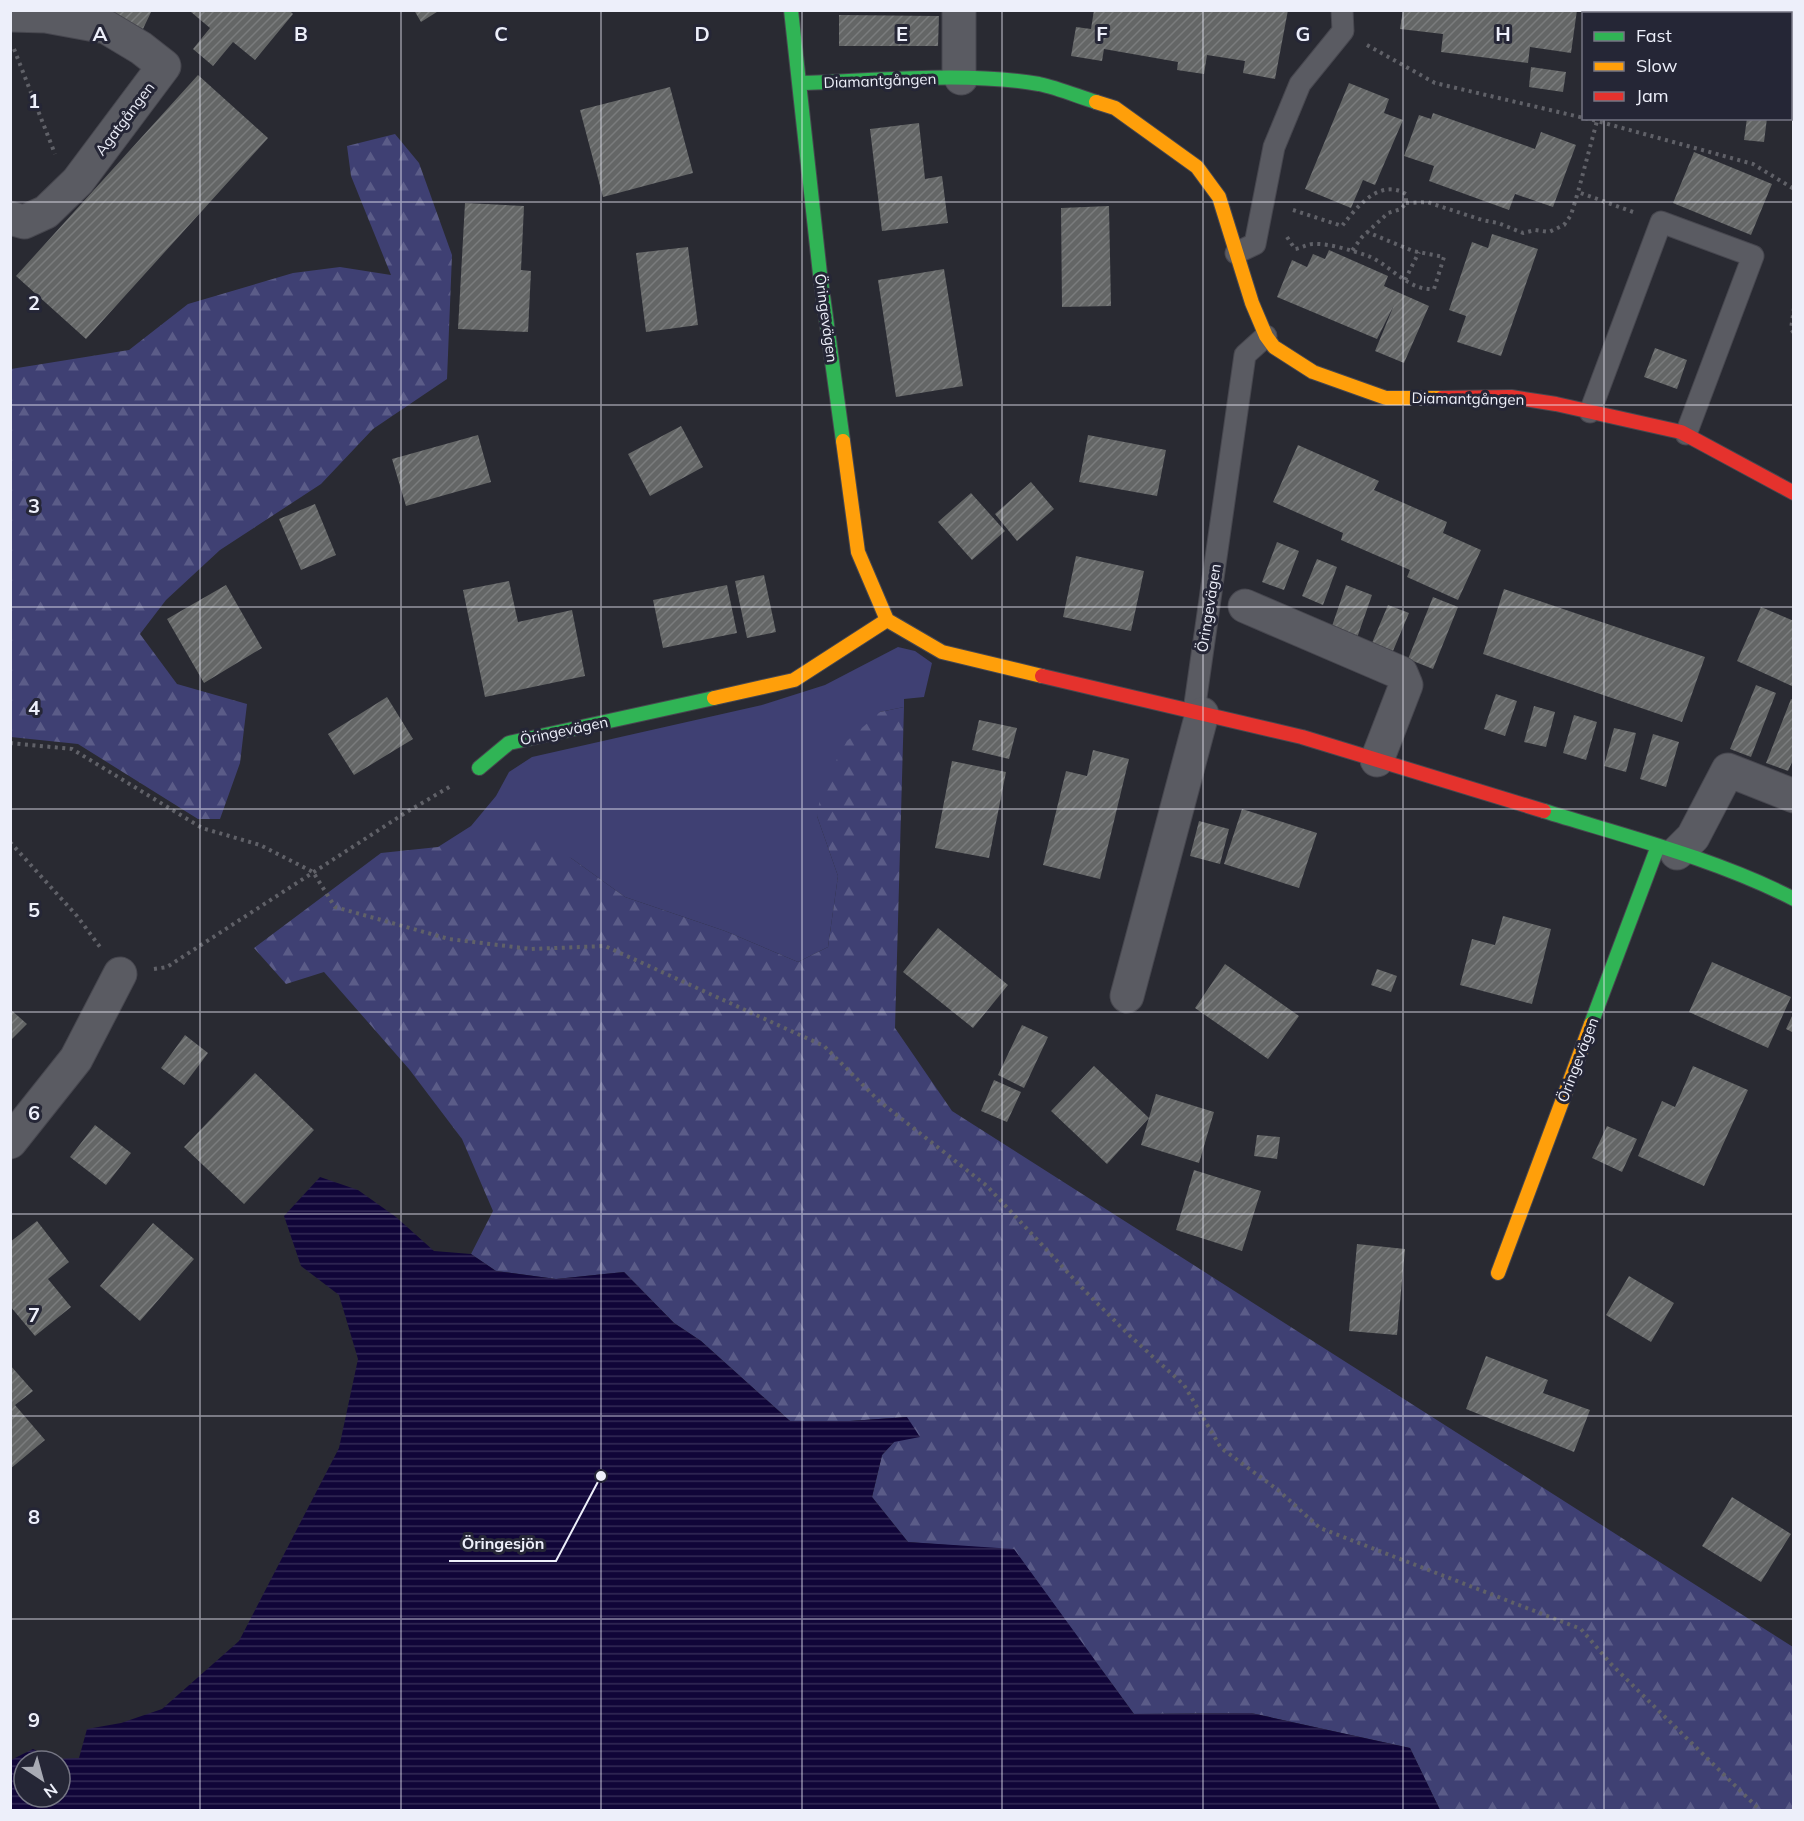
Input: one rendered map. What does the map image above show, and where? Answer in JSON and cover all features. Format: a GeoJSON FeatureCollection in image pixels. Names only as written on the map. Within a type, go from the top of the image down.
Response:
{"type":"FeatureCollection","features":[{"type":"Feature","properties":{"kind":"street","name":"Öringevägen"},"geometry":{"type":"LineString","coordinates":[[479,768],[509,743],[794,680],[887,620],[858,552],[820,274],[791,10]]}},
{"type":"Feature","properties":{"kind":"street","name":"Diamantgången"},"geometry":{"type":"LineString","coordinates":[[958,10],[959,74],[961,78]]}},
{"type":"Feature","properties":{"kind":"street","name":"Agatgången"},"geometry":{"type":"LineString","coordinates":[[10,15],[46,15],[106,27],[141,48],[164,66],[78,181],[46,212],[24,222],[10,218]]}},
{"type":"Feature","properties":{"kind":"street","name":"Diamantgången"},"geometry":{"type":"LineString","coordinates":[[799,83],[961,78],[1042,85],[1115,108],[1197,168],[1219,197],[1251,303],[1266,336],[1274,347],[1313,372],[1386,398],[1512,397],[1686,434],[1794,493]]}},
{"type":"Feature","properties":{"kind":"street"},"geometry":{"type":"LineString","coordinates":[[1245,606],[1401,673],[1406,685],[1377,760]]}},
{"type":"Feature","properties":{"kind":"street"},"geometry":{"type":"LineString","coordinates":[[887,620],[942,652],[1302,737],[1668,850],[1757,880],[1794,898]]}},
{"type":"Feature","properties":{"kind":"street","name":"Öringevägen"},"geometry":{"type":"LineString","coordinates":[[1128,996],[1198,712]]}},
{"type":"Feature","properties":{"kind":"street","name":"Öringevägen"},"geometry":{"type":"LineString","coordinates":[[1498,1273],[1668,850],[1693,837],[1728,770],[1794,796]]}},
{"type":"Feature","properties":{"kind":"street"},"geometry":{"type":"LineString","coordinates":[[12,1136],[76,1059],[120,974]]}},
{"type":"Feature","properties":{"kind":"lane"},"geometry":{"type":"LineString","coordinates":[[1236,253],[1255,244],[1274,147],[1300,84],[1343,21]]}},
{"type":"Feature","properties":{"kind":"lane"},"geometry":{"type":"LineString","coordinates":[[1590,412],[1661,222],[1753,256],[1686,434]]}},
{"type":"Feature","properties":{"kind":"lane","name":"Öringevägen"},"geometry":{"type":"LineString","coordinates":[[1198,712],[1245,355],[1266,336]]}},
{"type":"Feature","properties":{"kind":"path"},"geometry":{"type":"LineString","coordinates":[[1343,21],[1435,83],[1582,118]]}},
{"type":"Feature","properties":{"kind":"path"},"geometry":{"type":"LineString","coordinates":[[10,40],[63,172],[78,181]]}},
{"type":"Feature","properties":{"kind":"path"},"geometry":{"type":"LineString","coordinates":[[1593,120],[1753,164],[1794,189]]}},
{"type":"Feature","properties":{"kind":"path"},"geometry":{"type":"LineString","coordinates":[[1406,203],[1426,202],[1498,223],[1523,233],[1535,230],[1549,232],[1564,225],[1572,215],[1597,121]]}},
{"type":"Feature","properties":{"kind":"path"},"geometry":{"type":"LineString","coordinates":[[1264,200],[1342,226],[1361,202],[1386,189],[1399,190],[1406,194],[1406,203],[1401,209],[1388,213],[1367,231],[1351,252]]}},
{"type":"Feature","properties":{"kind":"path"},"geometry":{"type":"LineString","coordinates":[[1578,192],[1661,222]]}},
{"type":"Feature","properties":{"kind":"path"},"geometry":{"type":"LineString","coordinates":[[1285,234],[1295,249],[1311,244],[1324,245],[1368,256],[1422,290],[1434,289],[1444,257],[1419,252],[1367,231]]}},
{"type":"Feature","properties":{"kind":"path"},"geometry":{"type":"LineString","coordinates":[[1405,280],[1419,252]]}},
{"type":"Feature","properties":{"kind":"path"},"geometry":{"type":"LineString","coordinates":[[1794,308],[1791,329],[1794,333]]}},
{"type":"Feature","properties":{"kind":"path"},"geometry":{"type":"LineString","coordinates":[[10,743],[72,749],[202,828],[260,845],[313,872],[335,907],[449,939],[531,949],[606,946],[824,1047],[879,1101],[987,1186],[1086,1292],[1130,1336],[1184,1384],[1221,1448],[1278,1490],[1320,1528],[1581,1629],[1611,1664],[1760,1810]]}},
{"type":"Feature","properties":{"kind":"path"},"geometry":{"type":"LineString","coordinates":[[10,842],[77,916],[120,974],[167,967],[479,768]]}},
{"type":"Feature","properties":{"kind":"green space"},"geometry":{"type":"Polygon","coordinates":[[[395,134],[419,163],[452,255],[447,379],[373,429],[321,484],[220,550],[166,600],[140,634],[177,684],[247,704],[240,763],[220,819],[198,819],[78,744],[11,737],[11,369],[129,350],[188,304],[293,273],[340,267],[391,275],[351,176],[347,146],[395,134]]]}},
{"type":"Feature","properties":{"kind":"green space"},"geometry":{"type":"Polygon","coordinates":[[[898,647],[915,651],[932,663],[924,697],[904,699],[904,707],[880,712],[817,816],[838,876],[828,947],[798,962],[725,931],[625,897],[571,858],[438,847],[471,826],[496,796],[509,772],[532,757],[762,705],[825,685],[898,647]]]}},
{"type":"Feature","properties":{"kind":"green space"},"geometry":{"type":"Polygon","coordinates":[[[904,707],[895,1028],[952,1111],[1793,1647],[1793,1810],[1440,1810],[1410,1748],[1251,1713],[1134,1714],[1014,1550],[908,1542],[872,1497],[882,1455],[894,1442],[907,1417],[850,1421],[790,1421],[701,1341],[674,1323],[624,1272],[556,1279],[496,1271],[471,1254],[493,1211],[462,1139],[409,1069],[324,972],[286,984],[254,948],[381,853],[486,839],[534,839],[571,858],[625,897],[725,931],[798,962],[828,947],[838,876],[817,816],[822,786],[847,741],[880,712],[904,707]]]}},
{"type":"Feature","properties":{"kind":"shaded area"},"geometry":{"type":"Polygon","coordinates":[[[320,1177],[358,1190],[396,1217],[434,1251],[471,1254],[496,1271],[556,1279],[624,1272],[674,1323],[701,1341],[790,1421],[850,1421],[907,1417],[920,1437],[894,1442],[882,1455],[872,1497],[908,1542],[1014,1549],[1134,1714],[1251,1713],[1410,1748],[1440,1810],[11,1810],[11,1760],[12,1809],[72,1809],[72,1758],[79,1758],[87,1729],[121,1723],[162,1709],[239,1641],[339,1448],[358,1359],[339,1295],[301,1266],[284,1216],[320,1177]]]}},
{"type":"Feature","properties":{"kind":"building"},"geometry":{"type":"Polygon","coordinates":[[[110,10],[152,10],[143,29],[109,13],[110,10]]]}},
{"type":"Feature","properties":{"kind":"building"},"geometry":{"type":"Polygon","coordinates":[[[193,10],[289,10],[293,14],[255,60],[233,42],[213,66],[193,49],[210,28],[191,12],[193,10]]]}},
{"type":"Feature","properties":{"kind":"building"},"geometry":{"type":"Polygon","coordinates":[[[414,10],[440,10],[421,22],[414,10]]]}},
{"type":"Feature","properties":{"kind":"building"},"geometry":{"type":"Polygon","coordinates":[[[1094,10],[1288,10],[1275,79],[1243,73],[1245,61],[1207,55],[1204,74],[1177,70],[1178,62],[1104,49],[1102,61],[1071,56],[1076,27],[1091,29],[1094,10]]]}},
{"type":"Feature","properties":{"kind":"building"},"geometry":{"type":"Polygon","coordinates":[[[1403,10],[1577,10],[1571,53],[1530,47],[1528,63],[1441,52],[1443,34],[1400,29],[1403,10]]]}},
{"type":"Feature","properties":{"kind":"building"},"geometry":{"type":"Polygon","coordinates":[[[1613,10],[1652,10],[1652,12],[1613,12],[1613,10]]]}},
{"type":"Feature","properties":{"kind":"building"},"geometry":{"type":"Polygon","coordinates":[[[839,15],[939,16],[938,46],[839,46],[839,15]]]}},
{"type":"Feature","properties":{"kind":"building"},"geometry":{"type":"Polygon","coordinates":[[[1531,67],[1566,72],[1563,92],[1529,87],[1531,67]]]}},
{"type":"Feature","properties":{"kind":"building"},"geometry":{"type":"Polygon","coordinates":[[[198,75],[268,138],[86,339],[16,276],[198,75]]]}},
{"type":"Feature","properties":{"kind":"building"},"geometry":{"type":"Polygon","coordinates":[[[1349,83],[1389,99],[1384,113],[1403,120],[1375,185],[1363,180],[1351,208],[1305,189],[1349,83]]]}},
{"type":"Feature","properties":{"kind":"building"},"geometry":{"type":"Polygon","coordinates":[[[670,87],[693,173],[603,197],[580,110],[670,87]]]}},
{"type":"Feature","properties":{"kind":"building"},"geometry":{"type":"Polygon","coordinates":[[[1433,113],[1535,149],[1541,132],[1576,145],[1553,207],[1515,194],[1509,210],[1429,181],[1434,166],[1404,156],[1419,115],[1431,119],[1433,113]]]}},
{"type":"Feature","properties":{"kind":"building"},"geometry":{"type":"Polygon","coordinates":[[[1747,120],[1767,120],[1764,142],[1744,140],[1747,120]]]}},
{"type":"Feature","properties":{"kind":"building"},"geometry":{"type":"Polygon","coordinates":[[[919,123],[925,179],[942,176],[948,223],[882,231],[870,129],[919,123]]]}},
{"type":"Feature","properties":{"kind":"building"},"geometry":{"type":"Polygon","coordinates":[[[1694,152],[1772,184],[1751,235],[1673,203],[1694,152]]]}},
{"type":"Feature","properties":{"kind":"building"},"geometry":{"type":"Polygon","coordinates":[[[465,203],[524,206],[521,270],[531,271],[528,332],[458,329],[465,203]]]}},
{"type":"Feature","properties":{"kind":"building"},"geometry":{"type":"Polygon","coordinates":[[[1109,206],[1111,306],[1062,307],[1061,208],[1109,206]]]}},
{"type":"Feature","properties":{"kind":"building"},"geometry":{"type":"Polygon","coordinates":[[[1492,234],[1538,249],[1501,356],[1457,342],[1466,316],[1449,310],[1472,242],[1488,248],[1492,234]]]}},
{"type":"Feature","properties":{"kind":"building"},"geometry":{"type":"Polygon","coordinates":[[[688,247],[698,325],[646,332],[636,253],[688,247]]]}},
{"type":"Feature","properties":{"kind":"building"},"geometry":{"type":"Polygon","coordinates":[[[1329,250],[1388,276],[1384,286],[1429,306],[1404,363],[1375,351],[1394,305],[1377,339],[1277,297],[1292,260],[1307,267],[1313,254],[1325,259],[1329,250]]]}},
{"type":"Feature","properties":{"kind":"building"},"geometry":{"type":"Polygon","coordinates":[[[944,269],[963,386],[896,397],[878,280],[944,269]]]}},
{"type":"Feature","properties":{"kind":"building"},"geometry":{"type":"Polygon","coordinates":[[[1655,348],[1687,360],[1677,389],[1644,377],[1655,348]]]}},
{"type":"Feature","properties":{"kind":"building"},"geometry":{"type":"Polygon","coordinates":[[[681,426],[703,467],[650,496],[628,454],[681,426]]]}},
{"type":"Feature","properties":{"kind":"building"},"geometry":{"type":"Polygon","coordinates":[[[478,435],[491,482],[406,506],[392,459],[478,435]]]}},
{"type":"Feature","properties":{"kind":"building"},"geometry":{"type":"Polygon","coordinates":[[[1088,435],[1166,450],[1157,496],[1079,482],[1088,435]]]}},
{"type":"Feature","properties":{"kind":"building"},"geometry":{"type":"Polygon","coordinates":[[[1298,445],[1379,481],[1374,490],[1447,522],[1443,533],[1481,550],[1458,600],[1407,577],[1410,570],[1341,540],[1343,533],[1273,502],[1298,445]]]}},
{"type":"Feature","properties":{"kind":"building"},"geometry":{"type":"Polygon","coordinates":[[[1031,482],[1054,509],[1017,541],[995,514],[1031,482]]]}},
{"type":"Feature","properties":{"kind":"building"},"geometry":{"type":"Polygon","coordinates":[[[971,493],[1005,531],[972,560],[938,522],[971,493]]]}},
{"type":"Feature","properties":{"kind":"building"},"geometry":{"type":"Polygon","coordinates":[[[315,504],[336,555],[301,570],[279,519],[315,504]]]}},
{"type":"Feature","properties":{"kind":"building"},"geometry":{"type":"Polygon","coordinates":[[[1277,542],[1299,551],[1284,590],[1262,582],[1277,542]]]}},
{"type":"Feature","properties":{"kind":"building"},"geometry":{"type":"Polygon","coordinates":[[[1076,556],[1144,571],[1131,631],[1063,617],[1076,556]]]}},
{"type":"Feature","properties":{"kind":"building"},"geometry":{"type":"Polygon","coordinates":[[[1317,559],[1337,567],[1323,605],[1302,596],[1317,559]]]}},
{"type":"Feature","properties":{"kind":"building"},"geometry":{"type":"Polygon","coordinates":[[[764,575],[776,632],[747,638],[735,581],[764,575]]]}},
{"type":"Feature","properties":{"kind":"building"},"geometry":{"type":"Polygon","coordinates":[[[509,581],[518,622],[572,610],[585,676],[485,697],[463,590],[509,581]]]}},
{"type":"Feature","properties":{"kind":"building"},"geometry":{"type":"Polygon","coordinates":[[[226,585],[262,648],[204,683],[167,619],[226,585]]]}},
{"type":"Feature","properties":{"kind":"building"},"geometry":{"type":"Polygon","coordinates":[[[727,585],[737,633],[663,648],[653,600],[727,585]]]}},
{"type":"Feature","properties":{"kind":"building"},"geometry":{"type":"Polygon","coordinates":[[[1346,585],[1372,595],[1357,638],[1331,629],[1346,585]]]}},
{"type":"Feature","properties":{"kind":"building"},"geometry":{"type":"Polygon","coordinates":[[[1504,589],[1705,657],[1682,722],[1483,654],[1504,589]]]}},
{"type":"Feature","properties":{"kind":"building"},"geometry":{"type":"Polygon","coordinates":[[[1433,597],[1458,607],[1433,669],[1408,659],[1433,597]]]}},
{"type":"Feature","properties":{"kind":"building"},"geometry":{"type":"Polygon","coordinates":[[[1388,605],[1409,613],[1393,651],[1372,643],[1388,605]]]}},
{"type":"Feature","properties":{"kind":"building"},"geometry":{"type":"Polygon","coordinates":[[[1761,607],[1794,621],[1794,687],[1737,661],[1761,607]]]}},
{"type":"Feature","properties":{"kind":"building"},"geometry":{"type":"Polygon","coordinates":[[[1756,685],[1776,693],[1751,757],[1730,749],[1756,685]]]}},
{"type":"Feature","properties":{"kind":"building"},"geometry":{"type":"Polygon","coordinates":[[[1496,694],[1517,701],[1505,736],[1484,729],[1496,694]]]}},
{"type":"Feature","properties":{"kind":"building"},"geometry":{"type":"Polygon","coordinates":[[[387,697],[413,739],[354,775],[328,734],[387,697]]]}},
{"type":"Feature","properties":{"kind":"building"},"geometry":{"type":"Polygon","coordinates":[[[1791,699],[1794,700],[1794,758],[1788,771],[1766,763],[1791,699]]]}},
{"type":"Feature","properties":{"kind":"building"},"geometry":{"type":"Polygon","coordinates":[[[1534,706],[1555,712],[1546,747],[1524,742],[1534,706]]]}},
{"type":"Feature","properties":{"kind":"building"},"geometry":{"type":"Polygon","coordinates":[[[1574,715],[1597,722],[1586,760],[1563,753],[1574,715]]]}},
{"type":"Feature","properties":{"kind":"building"},"geometry":{"type":"Polygon","coordinates":[[[979,720],[1017,728],[1009,759],[972,750],[979,720]]]}},
{"type":"Feature","properties":{"kind":"building"},"geometry":{"type":"Polygon","coordinates":[[[1614,728],[1636,733],[1626,772],[1604,766],[1614,728]]]}},
{"type":"Feature","properties":{"kind":"building"},"geometry":{"type":"Polygon","coordinates":[[[1653,734],[1679,742],[1666,787],[1640,779],[1653,734]]]}},
{"type":"Feature","properties":{"kind":"building"},"geometry":{"type":"Polygon","coordinates":[[[1093,750],[1129,759],[1100,879],[1043,865],[1066,771],[1087,776],[1093,750]]]}},
{"type":"Feature","properties":{"kind":"building"},"geometry":{"type":"Polygon","coordinates":[[[952,761],[1006,772],[989,858],[935,848],[952,761]]]}},
{"type":"Feature","properties":{"kind":"building"},"geometry":{"type":"Polygon","coordinates":[[[1242,809],[1317,833],[1299,888],[1224,864],[1242,809]]]}},
{"type":"Feature","properties":{"kind":"building"},"geometry":{"type":"Polygon","coordinates":[[[1199,821],[1229,829],[1220,864],[1190,856],[1199,821]]]}},
{"type":"Feature","properties":{"kind":"building"},"geometry":{"type":"Polygon","coordinates":[[[1503,916],[1551,929],[1532,1004],[1460,985],[1472,939],[1495,945],[1503,916]]]}},
{"type":"Feature","properties":{"kind":"building"},"geometry":{"type":"Polygon","coordinates":[[[938,928],[1008,985],[973,1028],[903,972],[938,928]]]}},
{"type":"Feature","properties":{"kind":"building"},"geometry":{"type":"Polygon","coordinates":[[[1712,962],[1791,997],[1768,1048],[1689,1012],[1712,962]]]}},
{"type":"Feature","properties":{"kind":"building"},"geometry":{"type":"Polygon","coordinates":[[[1225,964],[1299,1016],[1268,1059],[1195,1008],[1225,964]]]}},
{"type":"Feature","properties":{"kind":"building"},"geometry":{"type":"Polygon","coordinates":[[[1377,969],[1397,976],[1391,992],[1371,985],[1377,969]]]}},
{"type":"Feature","properties":{"kind":"building"},"geometry":{"type":"Polygon","coordinates":[[[10,1009],[27,1024],[10,1041],[10,1009]]]}},
{"type":"Feature","properties":{"kind":"building"},"geometry":{"type":"Polygon","coordinates":[[[1794,1012],[1794,1033],[1786,1029],[1794,1012]]]}},
{"type":"Feature","properties":{"kind":"building"},"geometry":{"type":"Polygon","coordinates":[[[1022,1025],[1048,1037],[1024,1088],[998,1075],[1022,1025]]]}},
{"type":"Feature","properties":{"kind":"building"},"geometry":{"type":"Polygon","coordinates":[[[185,1035],[208,1053],[184,1085],[161,1068],[185,1035]]]}},
{"type":"Feature","properties":{"kind":"building"},"geometry":{"type":"Polygon","coordinates":[[[1094,1066],[1149,1118],[1107,1164],[1051,1111],[1094,1066]]]}},
{"type":"Feature","properties":{"kind":"building"},"geometry":{"type":"Polygon","coordinates":[[[1693,1066],[1748,1090],[1704,1186],[1638,1156],[1662,1101],[1675,1107],[1693,1066]]]}},
{"type":"Feature","properties":{"kind":"building"},"geometry":{"type":"Polygon","coordinates":[[[255,1073],[314,1130],[244,1204],[184,1147],[255,1073]]]}},
{"type":"Feature","properties":{"kind":"building"},"geometry":{"type":"Polygon","coordinates":[[[994,1080],[1021,1092],[1007,1122],[981,1111],[994,1080]]]}},
{"type":"Feature","properties":{"kind":"building"},"geometry":{"type":"Polygon","coordinates":[[[1156,1094],[1214,1112],[1199,1163],[1141,1145],[1156,1094]]]}},
{"type":"Feature","properties":{"kind":"building"},"geometry":{"type":"Polygon","coordinates":[[[95,1125],[131,1153],[106,1185],[70,1157],[95,1125]]]}},
{"type":"Feature","properties":{"kind":"building"},"geometry":{"type":"Polygon","coordinates":[[[1607,1126],[1637,1139],[1622,1172],[1592,1158],[1607,1126]]]}},
{"type":"Feature","properties":{"kind":"building"},"geometry":{"type":"Polygon","coordinates":[[[1257,1135],[1280,1137],[1277,1159],[1254,1156],[1257,1135]]]}},
{"type":"Feature","properties":{"kind":"building"},"geometry":{"type":"Polygon","coordinates":[[[1194,1170],[1261,1191],[1242,1251],[1176,1230],[1194,1170]]]}},
{"type":"Feature","properties":{"kind":"building"},"geometry":{"type":"Polygon","coordinates":[[[37,1221],[69,1262],[48,1279],[71,1307],[35,1336],[10,1306],[10,1242],[37,1221]]]}},
{"type":"Feature","properties":{"kind":"building"},"geometry":{"type":"Polygon","coordinates":[[[153,1223],[194,1259],[140,1321],[100,1286],[153,1223]]]}},
{"type":"Feature","properties":{"kind":"building"},"geometry":{"type":"Polygon","coordinates":[[[1357,1244],[1405,1249],[1397,1335],[1349,1331],[1357,1244]]]}},
{"type":"Feature","properties":{"kind":"building"},"geometry":{"type":"Polygon","coordinates":[[[1629,1276],[1674,1303],[1651,1342],[1606,1315],[1629,1276]]]}},
{"type":"Feature","properties":{"kind":"building"},"geometry":{"type":"Polygon","coordinates":[[[1486,1356],[1548,1380],[1543,1393],[1590,1410],[1574,1452],[1466,1409],[1486,1356]]]}},
{"type":"Feature","properties":{"kind":"building"},"geometry":{"type":"Polygon","coordinates":[[[10,1365],[33,1391],[15,1405],[45,1440],[10,1469],[10,1365]]]}},
{"type":"Feature","properties":{"kind":"building"},"geometry":{"type":"Polygon","coordinates":[[[1732,1497],[1791,1534],[1761,1582],[1702,1546],[1732,1497]]]}},
{"type":"Feature","properties":{"kind":"traffic: fast"},"geometry":{"type":"LineString","coordinates":[[791,10],[820,274],[843,441]]}},
{"type":"Feature","properties":{"kind":"traffic: fast"},"geometry":{"type":"LineString","coordinates":[[799,83],[950,77],[980,78],[1039,84],[1096,102]]}},
{"type":"Feature","properties":{"kind":"traffic: fast"},"geometry":{"type":"LineString","coordinates":[[479,768],[509,743],[714,698]]}},
{"type":"Feature","properties":{"kind":"traffic: fast"},"geometry":{"type":"LineString","coordinates":[[1544,811],[1703,860],[1794,899]]}},
{"type":"Feature","properties":{"kind":"traffic: fast"},"geometry":{"type":"LineString","coordinates":[[1591,1024],[1658,846]]}},
{"type":"Feature","properties":{"kind":"traffic: slow"},"geometry":{"type":"LineString","coordinates":[[1096,102],[1115,108],[1197,167],[1219,197],[1252,303],[1266,336],[1274,347],[1313,372],[1386,398],[1442,398]]}},
{"type":"Feature","properties":{"kind":"traffic: slow"},"geometry":{"type":"LineString","coordinates":[[843,441],[858,552],[887,620],[942,652],[1042,676]]}},
{"type":"Feature","properties":{"kind":"traffic: slow"},"geometry":{"type":"LineString","coordinates":[[714,698],[794,680],[887,620]]}},
{"type":"Feature","properties":{"kind":"traffic: slow"},"geometry":{"type":"LineString","coordinates":[[1498,1273],[1591,1024]]}},
{"type":"Feature","properties":{"kind":"traffic: jam"},"geometry":{"type":"LineString","coordinates":[[1442,398],[1511,397],[1556,404],[1681,432],[1794,493]]}},
{"type":"Feature","properties":{"kind":"traffic: jam"},"geometry":{"type":"LineString","coordinates":[[1042,676],[1302,737],[1544,811]]}},
{"type":"Feature","properties":{"kind":"place","name":"Öringesjön"},"geometry":{"type":"Point","coordinates":[601,1476]}}]}
